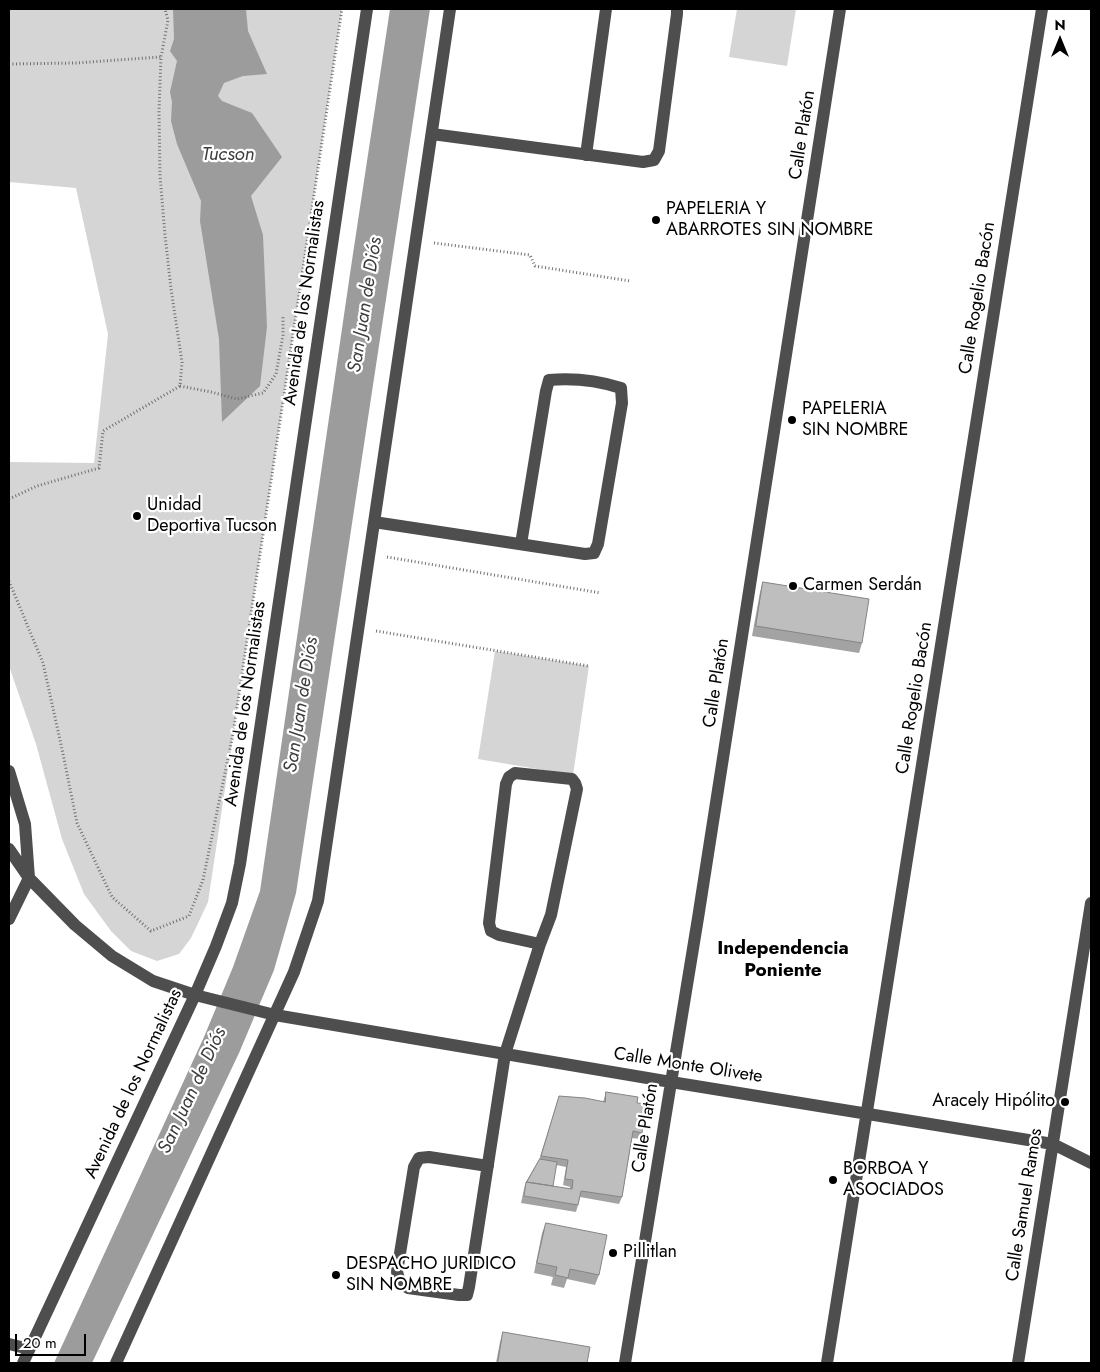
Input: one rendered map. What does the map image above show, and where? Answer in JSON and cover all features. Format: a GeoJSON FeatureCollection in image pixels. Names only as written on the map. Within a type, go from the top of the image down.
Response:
{"type":"FeatureCollection","features":[{"type":"Feature","properties":{"kind":"street","name":"Avenida de los Normalistas"},"geometry":{"type":"LineString","coordinates":[[23,1363],[201,996],[216,946],[232,903],[240,864],[367,9]]}},
{"type":"Feature","properties":{"kind":"street"},"geometry":{"type":"LineString","coordinates":[[116,1363],[270,1014],[294,972],[318,901],[450,9]]}},
{"type":"Feature","properties":{"kind":"street"},"geometry":{"type":"LineString","coordinates":[[586,155],[606,9]]}},
{"type":"Feature","properties":{"kind":"street"},"geometry":{"type":"LineString","coordinates":[[432,134],[642,162],[654,160],[659,151],[677,9]]}},
{"type":"Feature","properties":{"kind":"street","name":"Calle Platón"},"geometry":{"type":"LineString","coordinates":[[625,1363],[840,9]]}},
{"type":"Feature","properties":{"kind":"street","name":"Calle Rogelio Bacón"},"geometry":{"type":"LineString","coordinates":[[827,1363],[1042,9]]}},
{"type":"Feature","properties":{"kind":"street"},"geometry":{"type":"LineString","coordinates":[[374,522],[585,554],[594,553],[598,544],[622,403],[621,388],[609,384],[562,379],[549,380],[521,544]]}},
{"type":"Feature","properties":{"kind":"street"},"geometry":{"type":"LineString","coordinates":[[9,771],[25,824],[29,878],[9,919]]}},
{"type":"Feature","properties":{"kind":"street"},"geometry":{"type":"LineString","coordinates":[[488,1166],[429,1157],[419,1158],[414,1168],[397,1272],[400,1282],[408,1288],[467,1295],[470,1287],[505,1054],[551,915],[577,789],[572,779],[515,773],[509,777],[506,784],[489,923],[491,931],[499,935],[540,944]]}},
{"type":"Feature","properties":{"kind":"street"},"geometry":{"type":"LineString","coordinates":[[9,849],[29,878]]}},
{"type":"Feature","properties":{"kind":"street"},"geometry":{"type":"LineString","coordinates":[[9,866],[29,878]]}},
{"type":"Feature","properties":{"kind":"street","name":"Calle Monte Olivete"},"geometry":{"type":"LineString","coordinates":[[29,878],[75,925],[112,956],[153,981],[201,996],[270,1014],[1053,1144],[1091,1163]]}},
{"type":"Feature","properties":{"kind":"street","name":"Calle Samuel Ramos"},"geometry":{"type":"LineString","coordinates":[[1018,1363],[1091,903]]}},
{"type":"Feature","properties":{"kind":"street"},"geometry":{"type":"LineString","coordinates":[[9,1344],[29,1349]]}},
{"type":"Feature","properties":{"kind":"path"},"geometry":{"type":"LineString","coordinates":[[166,9],[168,20],[161,56],[159,111],[160,176],[170,280],[182,362],[180,386]]}},
{"type":"Feature","properties":{"kind":"path"},"geometry":{"type":"LineString","coordinates":[[9,581],[42,663],[77,823],[112,897],[150,931],[189,916],[203,880],[233,734],[342,9]]}},
{"type":"Feature","properties":{"kind":"path"},"geometry":{"type":"LineString","coordinates":[[9,64],[76,63],[161,56]]}},
{"type":"Feature","properties":{"kind":"path"},"geometry":{"type":"LineString","coordinates":[[416,241],[530,255],[535,266],[630,282]]}},
{"type":"Feature","properties":{"kind":"path"},"geometry":{"type":"LineString","coordinates":[[9,499],[36,486],[99,468],[104,431],[180,386],[211,392],[237,400],[263,393],[276,374],[283,335],[283,316]]}},
{"type":"Feature","properties":{"kind":"path"},"geometry":{"type":"LineString","coordinates":[[369,554],[601,593]]}},
{"type":"Feature","properties":{"kind":"path"},"geometry":{"type":"LineString","coordinates":[[358,628],[589,666]]}},
{"type":"Feature","properties":{"kind":"shaded area","name":"Unidad Deportiva Tucson"},"geometry":{"type":"Polygon","coordinates":[[[9,9],[342,9],[208,902],[191,938],[179,954],[157,961],[131,951],[111,931],[84,894],[62,839],[36,744],[9,666],[9,462],[94,463],[108,334],[76,188],[9,182],[9,9]]]}},
{"type":"Feature","properties":{"kind":"shaded area"},"geometry":{"type":"Polygon","coordinates":[[[737,9],[796,9],[787,66],[729,57],[737,9]]]}},
{"type":"Feature","properties":{"kind":"shaded area"},"geometry":{"type":"Polygon","coordinates":[[[495,651],[589,666],[573,775],[478,759],[495,651]]]}},
{"type":"Feature","properties":{"kind":"water","name":"Tucson"},"geometry":{"type":"Polygon","coordinates":[[[173,9],[246,9],[248,31],[267,74],[243,76],[224,83],[218,96],[222,101],[252,113],[282,157],[251,196],[263,235],[267,327],[260,386],[222,422],[219,339],[200,221],[201,201],[177,144],[171,121],[172,102],[170,92],[177,61],[170,51],[174,39],[173,9]]]}},
{"type":"Feature","properties":{"kind":"water","name":"San Juan de Diós"},"geometry":{"type":"Polygon","coordinates":[[[390,9],[430,9],[296,893],[274,970],[239,1053],[92,1363],[54,1363],[204,1037],[233,967],[260,891],[390,9]]]}},
{"type":"Feature","properties":{"kind":"building"},"geometry":{"type":"Polygon","coordinates":[[[763,582],[869,599],[862,643],[756,626],[763,582]]]}},
{"type":"Feature","properties":{"kind":"building"},"geometry":{"type":"Polygon","coordinates":[[[606,1092],[638,1097],[637,1103],[646,1104],[642,1133],[633,1131],[622,1197],[581,1191],[578,1205],[524,1196],[526,1182],[572,1189],[573,1180],[565,1179],[568,1160],[541,1156],[559,1096],[605,1102],[606,1092]]]}},
{"type":"Feature","properties":{"kind":"building"},"geometry":{"type":"Polygon","coordinates":[[[540,1159],[557,1162],[553,1186],[527,1182],[540,1159]]]}},
{"type":"Feature","properties":{"kind":"building"},"geometry":{"type":"Polygon","coordinates":[[[546,1223],[607,1235],[599,1275],[570,1269],[568,1278],[555,1275],[557,1267],[537,1263],[546,1223]]]}},
{"type":"Feature","properties":{"kind":"building"},"geometry":{"type":"Polygon","coordinates":[[[503,1332],[590,1347],[587,1363],[498,1363],[503,1332]]]}},
{"type":"Feature","properties":{"kind":"place","name":"PAPELERIA Y ABARROTES SIN NOMBRE"},"geometry":{"type":"Point","coordinates":[656,220]}},
{"type":"Feature","properties":{"kind":"place","name":"PAPELERIA SIN NOMBRE"},"geometry":{"type":"Point","coordinates":[792,420]}},
{"type":"Feature","properties":{"kind":"place","name":"Unidad Deportiva Tucson"},"geometry":{"type":"Point","coordinates":[137,516]}},
{"type":"Feature","properties":{"kind":"place","name":"Carmen Serdán"},"geometry":{"type":"Point","coordinates":[793,586]}},
{"type":"Feature","properties":{"kind":"place","name":"Aracely Hipólito"},"geometry":{"type":"Point","coordinates":[1065,1102]}},
{"type":"Feature","properties":{"kind":"place","name":"BORBOA Y ASOCIADOS"},"geometry":{"type":"Point","coordinates":[833,1180]}},
{"type":"Feature","properties":{"kind":"place","name":"Pillitlan"},"geometry":{"type":"Point","coordinates":[613,1253]}},
{"type":"Feature","properties":{"kind":"place","name":"DESPACHO JURIDICO SIN NOMBRE"},"geometry":{"type":"Point","coordinates":[336,1275]}},
{"type":"Feature","properties":{"kind":"district","name":"Independencia Poniente"},"geometry":{"type":"Point","coordinates":[783,960]}}]}
